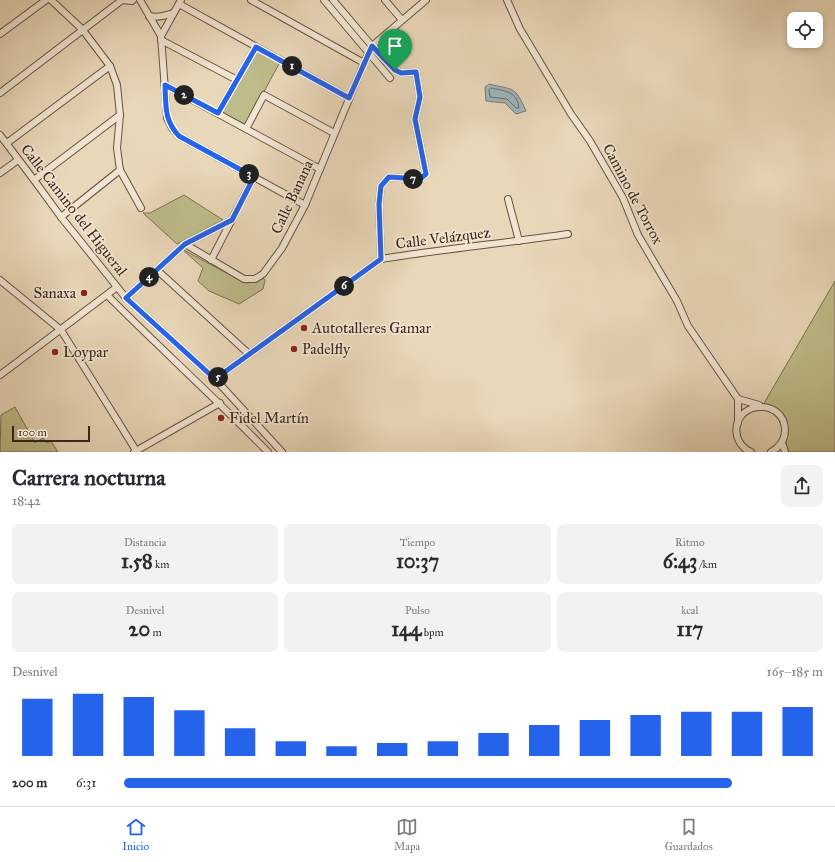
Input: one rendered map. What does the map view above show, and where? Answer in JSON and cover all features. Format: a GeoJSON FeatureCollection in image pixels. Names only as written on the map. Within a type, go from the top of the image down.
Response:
{"type":"FeatureCollection","features":[{"type":"Feature","properties":{"kind":"street"},"geometry":{"type":"LineString","coordinates":[[0,34],[46,0]]}},
{"type":"Feature","properties":{"kind":"street"},"geometry":{"type":"LineString","coordinates":[[51,0],[82,29],[110,66],[117,85],[120,114],[117,148],[120,170],[141,208]]}},
{"type":"Feature","properties":{"kind":"street"},"geometry":{"type":"LineString","coordinates":[[0,93],[122,0],[133,0]]}},
{"type":"Feature","properties":{"kind":"street"},"geometry":{"type":"LineString","coordinates":[[140,0],[161,38],[167,118],[172,128],[179,136],[305,205]]}},
{"type":"Feature","properties":{"kind":"street"},"geometry":{"type":"LineString","coordinates":[[251,0],[364,63]]}},
{"type":"Feature","properties":{"kind":"street"},"geometry":{"type":"LineString","coordinates":[[324,0],[390,78]]}},
{"type":"Feature","properties":{"kind":"street"},"geometry":{"type":"LineString","coordinates":[[333,0],[372,46],[395,70],[401,73],[416,72],[420,97],[415,119],[426,174],[420,179],[389,177],[381,186],[379,204],[381,259]]}},
{"type":"Feature","properties":{"kind":"street"},"geometry":{"type":"LineString","coordinates":[[385,0],[402,20]]}},
{"type":"Feature","properties":{"kind":"street"},"geometry":{"type":"LineString","coordinates":[[372,46],[426,0]]}},
{"type":"Feature","properties":{"kind":"street","name":"Camino de Torrox"},"geometry":{"type":"LineString","coordinates":[[507,0],[520,29],[571,114],[590,141],[623,198],[638,235],[677,301],[688,326],[738,399]]}},
{"type":"Feature","properties":{"kind":"street"},"geometry":{"type":"LineString","coordinates":[[161,38],[180,2],[256,47],[349,98]]}},
{"type":"Feature","properties":{"kind":"street"},"geometry":{"type":"LineString","coordinates":[[149,16],[163,17],[174,13]]}},
{"type":"Feature","properties":{"kind":"street"},"geometry":{"type":"LineString","coordinates":[[161,38],[237,80]]}},
{"type":"Feature","properties":{"kind":"street","name":"Calle Banana"},"geometry":{"type":"LineString","coordinates":[[185,244],[244,279],[255,280],[263,274],[282,248],[305,205],[334,133],[372,46]]}},
{"type":"Feature","properties":{"kind":"street"},"geometry":{"type":"LineString","coordinates":[[218,113],[256,47]]}},
{"type":"Feature","properties":{"kind":"street"},"geometry":{"type":"LineString","coordinates":[[7,143],[110,66]]}},
{"type":"Feature","properties":{"kind":"street"},"geometry":{"type":"LineString","coordinates":[[165,85],[320,169]]}},
{"type":"Feature","properties":{"kind":"street"},"geometry":{"type":"LineString","coordinates":[[246,129],[264,95],[334,133]]}},
{"type":"Feature","properties":{"kind":"street"},"geometry":{"type":"LineString","coordinates":[[34,180],[120,114]]}},
{"type":"Feature","properties":{"kind":"street","name":"Calle Camino del Higueral"},"geometry":{"type":"LineString","coordinates":[[0,136],[7,143],[61,217],[126,298],[215,379],[280,450]]}},
{"type":"Feature","properties":{"kind":"street"},"geometry":{"type":"LineString","coordinates":[[0,173],[18,160]]}},
{"type":"Feature","properties":{"kind":"street"},"geometry":{"type":"LineString","coordinates":[[61,217],[120,170]]}},
{"type":"Feature","properties":{"kind":"street"},"geometry":{"type":"LineString","coordinates":[[211,260],[254,177]]}},
{"type":"Feature","properties":{"kind":"street"},"geometry":{"type":"LineString","coordinates":[[508,199],[518,241]]}},
{"type":"Feature","properties":{"kind":"street"},"geometry":{"type":"LineString","coordinates":[[126,298],[185,244],[232,220]]}},
{"type":"Feature","properties":{"kind":"street","name":"Calle Velázquez"},"geometry":{"type":"LineString","coordinates":[[215,379],[381,259],[568,234]]}},
{"type":"Feature","properties":{"kind":"street"},"geometry":{"type":"LineString","coordinates":[[157,270],[249,354]]}},
{"type":"Feature","properties":{"kind":"street"},"geometry":{"type":"LineString","coordinates":[[0,280],[61,330],[136,452],[220,403]]}},
{"type":"Feature","properties":{"kind":"street"},"geometry":{"type":"LineString","coordinates":[[0,375],[117,287]]}},
{"type":"Feature","properties":{"kind":"street","name":"Calle Camino del Higueral"},"geometry":{"type":"LineString","coordinates":[[107,295],[148,337],[220,403],[270,452]]}},
{"type":"Feature","properties":{"kind":"street"},"geometry":{"type":"LineString","coordinates":[[751,452],[742,446],[738,439],[738,399],[770,408],[777,412],[782,418],[785,426],[785,434],[777,449],[771,452]]}},
{"type":"Feature","properties":{"kind":"street"},"geometry":{"type":"LineString","coordinates":[[738,423],[740,417],[746,411],[754,407],[762,406]]}},
{"type":"Feature","properties":{"kind":"street"},"geometry":{"type":"LineString","coordinates":[[782,442],[785,452]]}},
{"type":"Feature","properties":{"kind":"street"},"geometry":{"type":"LineString","coordinates":[[270,452],[280,450]]}},
{"type":"Feature","properties":{"kind":"shaded area"},"geometry":{"type":"Polygon","coordinates":[[[257,49],[280,62],[245,127],[220,113],[257,49]]]}},
{"type":"Feature","properties":{"kind":"shaded area"},"geometry":{"type":"Polygon","coordinates":[[[184,195],[223,220],[177,244],[143,213],[150,213],[184,195]]]}},
{"type":"Feature","properties":{"kind":"shaded area"},"geometry":{"type":"Polygon","coordinates":[[[182,249],[245,283],[256,282],[262,278],[265,280],[263,289],[239,304],[209,291],[198,281],[203,268],[182,249]]]}},
{"type":"Feature","properties":{"kind":"shaded area"},"geometry":{"type":"Polygon","coordinates":[[[835,281],[835,452],[785,452],[782,418],[763,405],[835,281]]]}},
{"type":"Feature","properties":{"kind":"shaded area"},"geometry":{"type":"Polygon","coordinates":[[[15,407],[35,443],[43,438],[47,443],[51,441],[58,452],[0,452],[1,415],[15,407]]]}},
{"type":"Feature","properties":{"kind":"water"},"geometry":{"type":"Polygon","coordinates":[[[489,84],[513,90],[519,97],[526,111],[516,114],[505,103],[486,101],[485,87],[489,84]]]}},
{"type":"Feature","properties":{"kind":"place","name":"Sanaxa"},"geometry":{"type":"Point","coordinates":[84,293]}},
{"type":"Feature","properties":{"kind":"place","name":"Autotalleres Gamar"},"geometry":{"type":"Point","coordinates":[304,328]}},
{"type":"Feature","properties":{"kind":"place","name":"Padelfly"},"geometry":{"type":"Point","coordinates":[294,349]}},
{"type":"Feature","properties":{"kind":"place","name":"Loypar"},"geometry":{"type":"Point","coordinates":[55,352]}},
{"type":"Feature","properties":{"kind":"place","name":"Fidel Martín"},"geometry":{"type":"Point","coordinates":[221,418]}},
{"type":"Feature","properties":{"kind":"route"},"geometry":{"type":"LineString","coordinates":[[372,46],[395,70],[401,73],[416,72],[420,97],[415,119],[426,174],[420,179],[389,177],[381,186],[379,204],[381,259],[215,379],[126,298],[185,244],[232,220],[254,177],[179,136],[172,128],[167,118],[165,85],[218,113],[256,47],[349,98],[372,46]]}}]}
